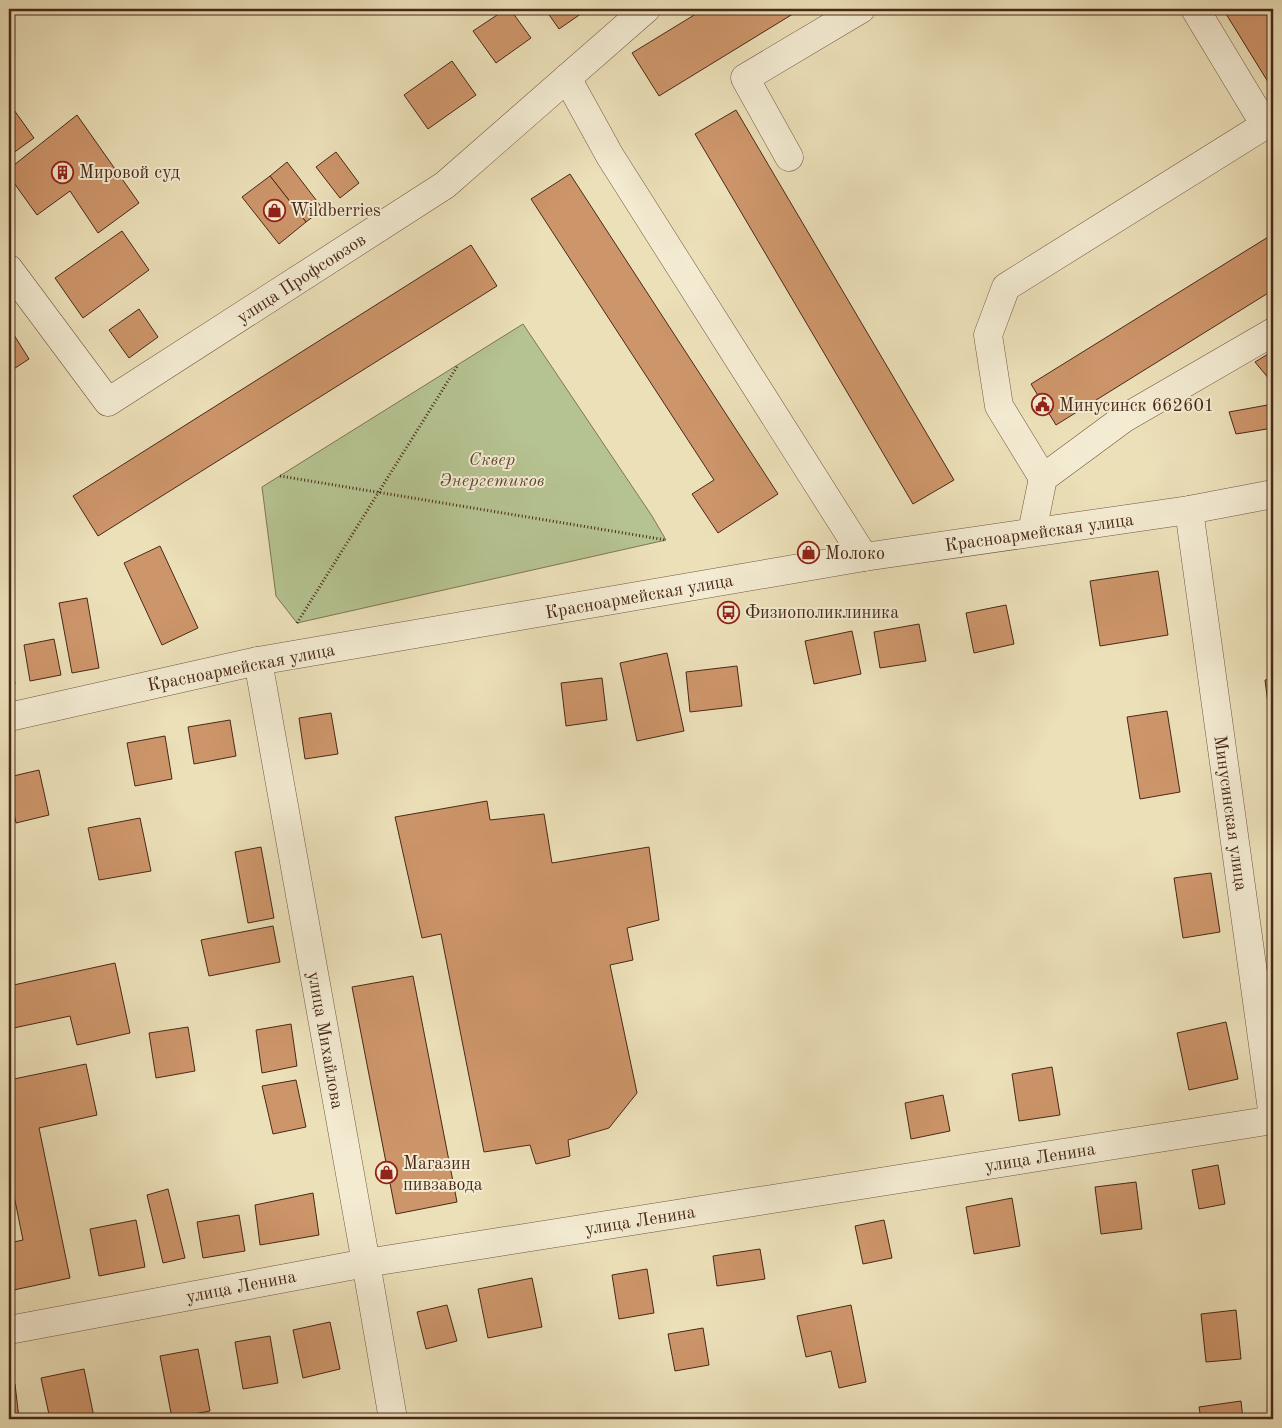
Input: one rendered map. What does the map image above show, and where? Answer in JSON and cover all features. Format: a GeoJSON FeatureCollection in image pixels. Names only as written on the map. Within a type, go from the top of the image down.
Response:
{"type":"FeatureCollection","features":[{"type":"Feature","properties":{"kind":"street","name":"улица Профсоюзов"},"geometry":{"type":"LineString","coordinates":[[9,269],[108,402],[445,185],[646,9]]}},
{"type":"Feature","properties":{"kind":"street"},"geometry":{"type":"LineString","coordinates":[[789,157],[745,78],[861,9]]}},
{"type":"Feature","properties":{"kind":"street"},"geometry":{"type":"LineString","coordinates":[[1032,532],[1042,478],[999,406],[988,335],[1006,286],[1265,125],[1195,9]]}},
{"type":"Feature","properties":{"kind":"street"},"geometry":{"type":"LineString","coordinates":[[567,78],[610,156],[864,557]]}},
{"type":"Feature","properties":{"kind":"street"},"geometry":{"type":"LineString","coordinates":[[1042,478],[1123,419],[1273,332]]}},
{"type":"Feature","properties":{"kind":"street","name":"Красноармейская улица"},"geometry":{"type":"LineString","coordinates":[[9,717],[258,661],[864,557],[1189,510],[1273,494]]}},
{"type":"Feature","properties":{"kind":"street","name":"Минусинская улица"},"geometry":{"type":"LineString","coordinates":[[1189,510],[1273,1119]]}},
{"type":"Feature","properties":{"kind":"street","name":"улица Михайлова"},"geometry":{"type":"LineString","coordinates":[[258,661],[393,1419]]}},
{"type":"Feature","properties":{"kind":"street","name":"улица Ленина"},"geometry":{"type":"LineString","coordinates":[[9,1330],[366,1263],[1273,1119]]}},
{"type":"Feature","properties":{"kind":"path"},"geometry":{"type":"LineString","coordinates":[[297,623],[458,365]]}},
{"type":"Feature","properties":{"kind":"path"},"geometry":{"type":"LineString","coordinates":[[280,476],[666,540]]}},
{"type":"Feature","properties":{"kind":"green space","name":"Сквер Энергетиков"},"geometry":{"type":"Polygon","coordinates":[[[523,324],[652,516],[666,540],[297,623],[276,596],[262,487],[523,324]]]}},
{"type":"Feature","properties":{"kind":"building"},"geometry":{"type":"Polygon","coordinates":[[[506,9],[510,9],[531,38],[496,63],[473,31],[506,9]]]}},
{"type":"Feature","properties":{"kind":"building"},"geometry":{"type":"Polygon","coordinates":[[[545,9],[588,9],[559,29],[545,9]]]}},
{"type":"Feature","properties":{"kind":"building"},"geometry":{"type":"Polygon","coordinates":[[[704,9],[801,9],[659,96],[632,53],[704,9]]]}},
{"type":"Feature","properties":{"kind":"building"},"geometry":{"type":"Polygon","coordinates":[[[1223,9],[1273,9],[1273,90],[1223,9]]]}},
{"type":"Feature","properties":{"kind":"building"},"geometry":{"type":"Polygon","coordinates":[[[452,61],[476,95],[428,129],[404,95],[452,61]]]}},
{"type":"Feature","properties":{"kind":"building"},"geometry":{"type":"Polygon","coordinates":[[[9,103],[34,138],[9,156],[9,103]]]}},
{"type":"Feature","properties":{"kind":"building"},"geometry":{"type":"Polygon","coordinates":[[[736,110],[954,480],[913,504],[695,134],[736,110]]]}},
{"type":"Feature","properties":{"kind":"building","name":"Мировой суд"},"geometry":{"type":"Polygon","coordinates":[[[77,115],[139,203],[98,233],[70,191],[37,215],[9,176],[9,169],[77,115]]]}},
{"type":"Feature","properties":{"kind":"building"},"geometry":{"type":"Polygon","coordinates":[[[336,152],[359,183],[340,198],[316,167],[336,152]]]}},
{"type":"Feature","properties":{"kind":"building"},"geometry":{"type":"Polygon","coordinates":[[[287,162],[323,209],[306,222],[270,176],[287,162]]]}},
{"type":"Feature","properties":{"kind":"building"},"geometry":{"type":"Polygon","coordinates":[[[570,174],[778,494],[718,533],[692,494],[714,480],[531,199],[570,174]]]}},
{"type":"Feature","properties":{"kind":"building","name":"Wildberries"},"geometry":{"type":"Polygon","coordinates":[[[270,176],[306,222],[279,244],[242,197],[270,176]]]}},
{"type":"Feature","properties":{"kind":"building"},"geometry":{"type":"Polygon","coordinates":[[[122,231],[149,270],[83,318],[55,278],[122,231]]]}},
{"type":"Feature","properties":{"kind":"building"},"geometry":{"type":"Polygon","coordinates":[[[1273,234],[1273,290],[1056,425],[1031,384],[1273,234]]]}},
{"type":"Feature","properties":{"kind":"building"},"geometry":{"type":"Polygon","coordinates":[[[471,245],[497,286],[98,536],[73,496],[471,245]]]}},
{"type":"Feature","properties":{"kind":"building"},"geometry":{"type":"Polygon","coordinates":[[[139,309],[158,337],[129,358],[109,330],[139,309]]]}},
{"type":"Feature","properties":{"kind":"building"},"geometry":{"type":"Polygon","coordinates":[[[9,327],[29,359],[9,372],[9,327]]]}},
{"type":"Feature","properties":{"kind":"building"},"geometry":{"type":"Polygon","coordinates":[[[1273,351],[1273,378],[1270,380],[1255,362],[1273,351]]]}},
{"type":"Feature","properties":{"kind":"building"},"geometry":{"type":"Polygon","coordinates":[[[1273,404],[1273,428],[1236,434],[1229,412],[1273,404]]]}},
{"type":"Feature","properties":{"kind":"building"},"geometry":{"type":"Polygon","coordinates":[[[160,546],[198,628],[162,645],[124,563],[160,546]]]}},
{"type":"Feature","properties":{"kind":"building"},"geometry":{"type":"Polygon","coordinates":[[[1158,571],[1168,635],[1100,646],[1090,581],[1158,571]]]}},
{"type":"Feature","properties":{"kind":"building"},"geometry":{"type":"Polygon","coordinates":[[[87,598],[99,668],[72,673],[59,603],[87,598]]]}},
{"type":"Feature","properties":{"kind":"building"},"geometry":{"type":"Polygon","coordinates":[[[1006,605],[1014,644],[974,653],[966,613],[1006,605]]]}},
{"type":"Feature","properties":{"kind":"building"},"geometry":{"type":"Polygon","coordinates":[[[919,624],[926,661],[880,668],[874,632],[919,624]]]}},
{"type":"Feature","properties":{"kind":"building"},"geometry":{"type":"Polygon","coordinates":[[[852,631],[861,674],[814,684],[805,641],[852,631]]]}},
{"type":"Feature","properties":{"kind":"building"},"geometry":{"type":"Polygon","coordinates":[[[54,639],[61,675],[30,681],[24,645],[54,639]]]}},
{"type":"Feature","properties":{"kind":"building"},"geometry":{"type":"Polygon","coordinates":[[[9,649],[15,684],[9,685],[9,649]]]}},
{"type":"Feature","properties":{"kind":"building"},"geometry":{"type":"Polygon","coordinates":[[[667,653],[684,731],[637,741],[620,663],[667,653]]]}},
{"type":"Feature","properties":{"kind":"building"},"geometry":{"type":"Polygon","coordinates":[[[737,666],[742,706],[690,712],[686,672],[737,666]]]}},
{"type":"Feature","properties":{"kind":"building"},"geometry":{"type":"Polygon","coordinates":[[[602,678],[607,720],[566,726],[561,683],[602,678]]]}},
{"type":"Feature","properties":{"kind":"building"},"geometry":{"type":"Polygon","coordinates":[[[1273,679],[1273,712],[1269,712],[1265,680],[1273,679]]]}},
{"type":"Feature","properties":{"kind":"building"},"geometry":{"type":"Polygon","coordinates":[[[1167,711],[1180,792],[1140,799],[1127,717],[1167,711]]]}},
{"type":"Feature","properties":{"kind":"building"},"geometry":{"type":"Polygon","coordinates":[[[331,713],[338,754],[305,759],[299,718],[331,713]]]}},
{"type":"Feature","properties":{"kind":"building"},"geometry":{"type":"Polygon","coordinates":[[[230,720],[236,756],[194,764],[188,727],[230,720]]]}},
{"type":"Feature","properties":{"kind":"building"},"geometry":{"type":"Polygon","coordinates":[[[165,736],[172,779],[135,786],[127,743],[165,736]]]}},
{"type":"Feature","properties":{"kind":"building"},"geometry":{"type":"Polygon","coordinates":[[[39,770],[49,815],[16,823],[9,788],[9,777],[39,770]]]}},
{"type":"Feature","properties":{"kind":"building"},"geometry":{"type":"Polygon","coordinates":[[[487,801],[490,820],[544,814],[552,863],[649,847],[659,920],[627,928],[633,960],[610,965],[637,1093],[609,1128],[568,1140],[570,1156],[536,1164],[530,1145],[484,1152],[441,934],[422,938],[395,817],[487,801]]]}},
{"type":"Feature","properties":{"kind":"building"},"geometry":{"type":"Polygon","coordinates":[[[140,818],[151,871],[99,880],[88,828],[140,818]]]}},
{"type":"Feature","properties":{"kind":"building"},"geometry":{"type":"Polygon","coordinates":[[[261,847],[274,918],[248,923],[235,852],[261,847]]]}},
{"type":"Feature","properties":{"kind":"building"},"geometry":{"type":"Polygon","coordinates":[[[1211,873],[1220,932],[1183,938],[1174,878],[1211,873]]]}},
{"type":"Feature","properties":{"kind":"building"},"geometry":{"type":"Polygon","coordinates":[[[273,926],[280,962],[209,976],[201,940],[273,926]]]}},
{"type":"Feature","properties":{"kind":"building"},"geometry":{"type":"Polygon","coordinates":[[[115,963],[130,1033],[77,1045],[70,1016],[9,1029],[9,986],[115,963]]]}},
{"type":"Feature","properties":{"kind":"building"},"geometry":{"type":"Polygon","coordinates":[[[413,976],[457,1202],[396,1214],[352,987],[413,976]]]}},
{"type":"Feature","properties":{"kind":"building"},"geometry":{"type":"Polygon","coordinates":[[[1226,1022],[1238,1079],[1189,1090],[1177,1033],[1226,1022]]]}},
{"type":"Feature","properties":{"kind":"building"},"geometry":{"type":"Polygon","coordinates":[[[291,1024],[297,1066],[262,1073],[256,1030],[291,1024]]]}},
{"type":"Feature","properties":{"kind":"building"},"geometry":{"type":"Polygon","coordinates":[[[188,1027],[195,1071],[156,1078],[149,1033],[188,1027]]]}},
{"type":"Feature","properties":{"kind":"building"},"geometry":{"type":"Polygon","coordinates":[[[86,1064],[97,1115],[39,1128],[70,1278],[9,1291],[9,1243],[23,1240],[9,1171],[9,1080],[86,1064]]]}},
{"type":"Feature","properties":{"kind":"building"},"geometry":{"type":"Polygon","coordinates":[[[1052,1067],[1060,1115],[1019,1121],[1012,1074],[1052,1067]]]}},
{"type":"Feature","properties":{"kind":"building"},"geometry":{"type":"Polygon","coordinates":[[[296,1080],[306,1127],[273,1134],[262,1086],[296,1080]]]}},
{"type":"Feature","properties":{"kind":"building"},"geometry":{"type":"Polygon","coordinates":[[[943,1095],[950,1131],[911,1139],[905,1103],[943,1095]]]}},
{"type":"Feature","properties":{"kind":"building"},"geometry":{"type":"Polygon","coordinates":[[[1218,1165],[1225,1204],[1199,1209],[1192,1170],[1218,1165]]]}},
{"type":"Feature","properties":{"kind":"building"},"geometry":{"type":"Polygon","coordinates":[[[1136,1182],[1142,1229],[1101,1234],[1095,1187],[1136,1182]]]}},
{"type":"Feature","properties":{"kind":"building"},"geometry":{"type":"Polygon","coordinates":[[[168,1189],[185,1258],[163,1263],[147,1195],[168,1189]]]}},
{"type":"Feature","properties":{"kind":"building"},"geometry":{"type":"Polygon","coordinates":[[[313,1193],[319,1235],[260,1245],[255,1205],[313,1193]]]}},
{"type":"Feature","properties":{"kind":"building"},"geometry":{"type":"Polygon","coordinates":[[[1012,1198],[1020,1246],[974,1254],[966,1207],[1012,1198]]]}},
{"type":"Feature","properties":{"kind":"building"},"geometry":{"type":"Polygon","coordinates":[[[239,1215],[245,1251],[203,1258],[197,1222],[239,1215]]]}},
{"type":"Feature","properties":{"kind":"building"},"geometry":{"type":"Polygon","coordinates":[[[136,1220],[145,1267],[99,1276],[90,1229],[136,1220]]]}},
{"type":"Feature","properties":{"kind":"building"},"geometry":{"type":"Polygon","coordinates":[[[884,1220],[892,1258],[863,1264],[855,1226],[884,1220]]]}},
{"type":"Feature","properties":{"kind":"building"},"geometry":{"type":"Polygon","coordinates":[[[760,1249],[765,1279],[717,1286],[713,1256],[760,1249]]]}},
{"type":"Feature","properties":{"kind":"building"},"geometry":{"type":"Polygon","coordinates":[[[647,1269],[654,1313],[619,1319],[612,1275],[647,1269]]]}},
{"type":"Feature","properties":{"kind":"building"},"geometry":{"type":"Polygon","coordinates":[[[532,1278],[542,1327],[488,1338],[478,1289],[532,1278]]]}},
{"type":"Feature","properties":{"kind":"building"},"geometry":{"type":"Polygon","coordinates":[[[447,1305],[457,1341],[426,1349],[417,1312],[447,1305]]]}},
{"type":"Feature","properties":{"kind":"building"},"geometry":{"type":"Polygon","coordinates":[[[851,1305],[866,1382],[839,1388],[831,1351],[806,1357],[797,1316],[851,1305]]]}},
{"type":"Feature","properties":{"kind":"building"},"geometry":{"type":"Polygon","coordinates":[[[1236,1310],[1241,1359],[1206,1362],[1201,1314],[1236,1310]]]}},
{"type":"Feature","properties":{"kind":"building"},"geometry":{"type":"Polygon","coordinates":[[[330,1322],[340,1369],[303,1378],[293,1330],[330,1322]]]}},
{"type":"Feature","properties":{"kind":"building"},"geometry":{"type":"Polygon","coordinates":[[[703,1328],[709,1365],[675,1371],[668,1334],[703,1328]]]}},
{"type":"Feature","properties":{"kind":"building"},"geometry":{"type":"Polygon","coordinates":[[[270,1336],[278,1383],[243,1389],[235,1342],[270,1336]]]}},
{"type":"Feature","properties":{"kind":"building"},"geometry":{"type":"Polygon","coordinates":[[[198,1349],[210,1411],[172,1418],[160,1356],[198,1349]]]}},
{"type":"Feature","properties":{"kind":"building"},"geometry":{"type":"Polygon","coordinates":[[[84,1369],[94,1417],[50,1419],[41,1378],[84,1369]]]}},
{"type":"Feature","properties":{"kind":"building"},"geometry":{"type":"Polygon","coordinates":[[[15,1384],[19,1419],[9,1419],[9,1385],[15,1384]]]}},
{"type":"Feature","properties":{"kind":"building"},"geometry":{"type":"Polygon","coordinates":[[[1241,1401],[1243,1419],[1201,1419],[1199,1407],[1241,1401]]]}},
{"type":"Feature","properties":{"kind":"place","name":"Мировой суд"},"geometry":{"type":"Point","coordinates":[63,172]}},
{"type":"Feature","properties":{"kind":"place","name":"Wildberries"},"geometry":{"type":"Point","coordinates":[274,210]}},
{"type":"Feature","properties":{"kind":"place","name":"Минусинск 662601"},"geometry":{"type":"Point","coordinates":[1043,405]}},
{"type":"Feature","properties":{"kind":"place","name":"Молоко"},"geometry":{"type":"Point","coordinates":[809,553]}},
{"type":"Feature","properties":{"kind":"place","name":"Физиополиклиника"},"geometry":{"type":"Point","coordinates":[729,612]}},
{"type":"Feature","properties":{"kind":"place","name":"Магазин пивзавода"},"geometry":{"type":"Point","coordinates":[387,1173]}}]}
